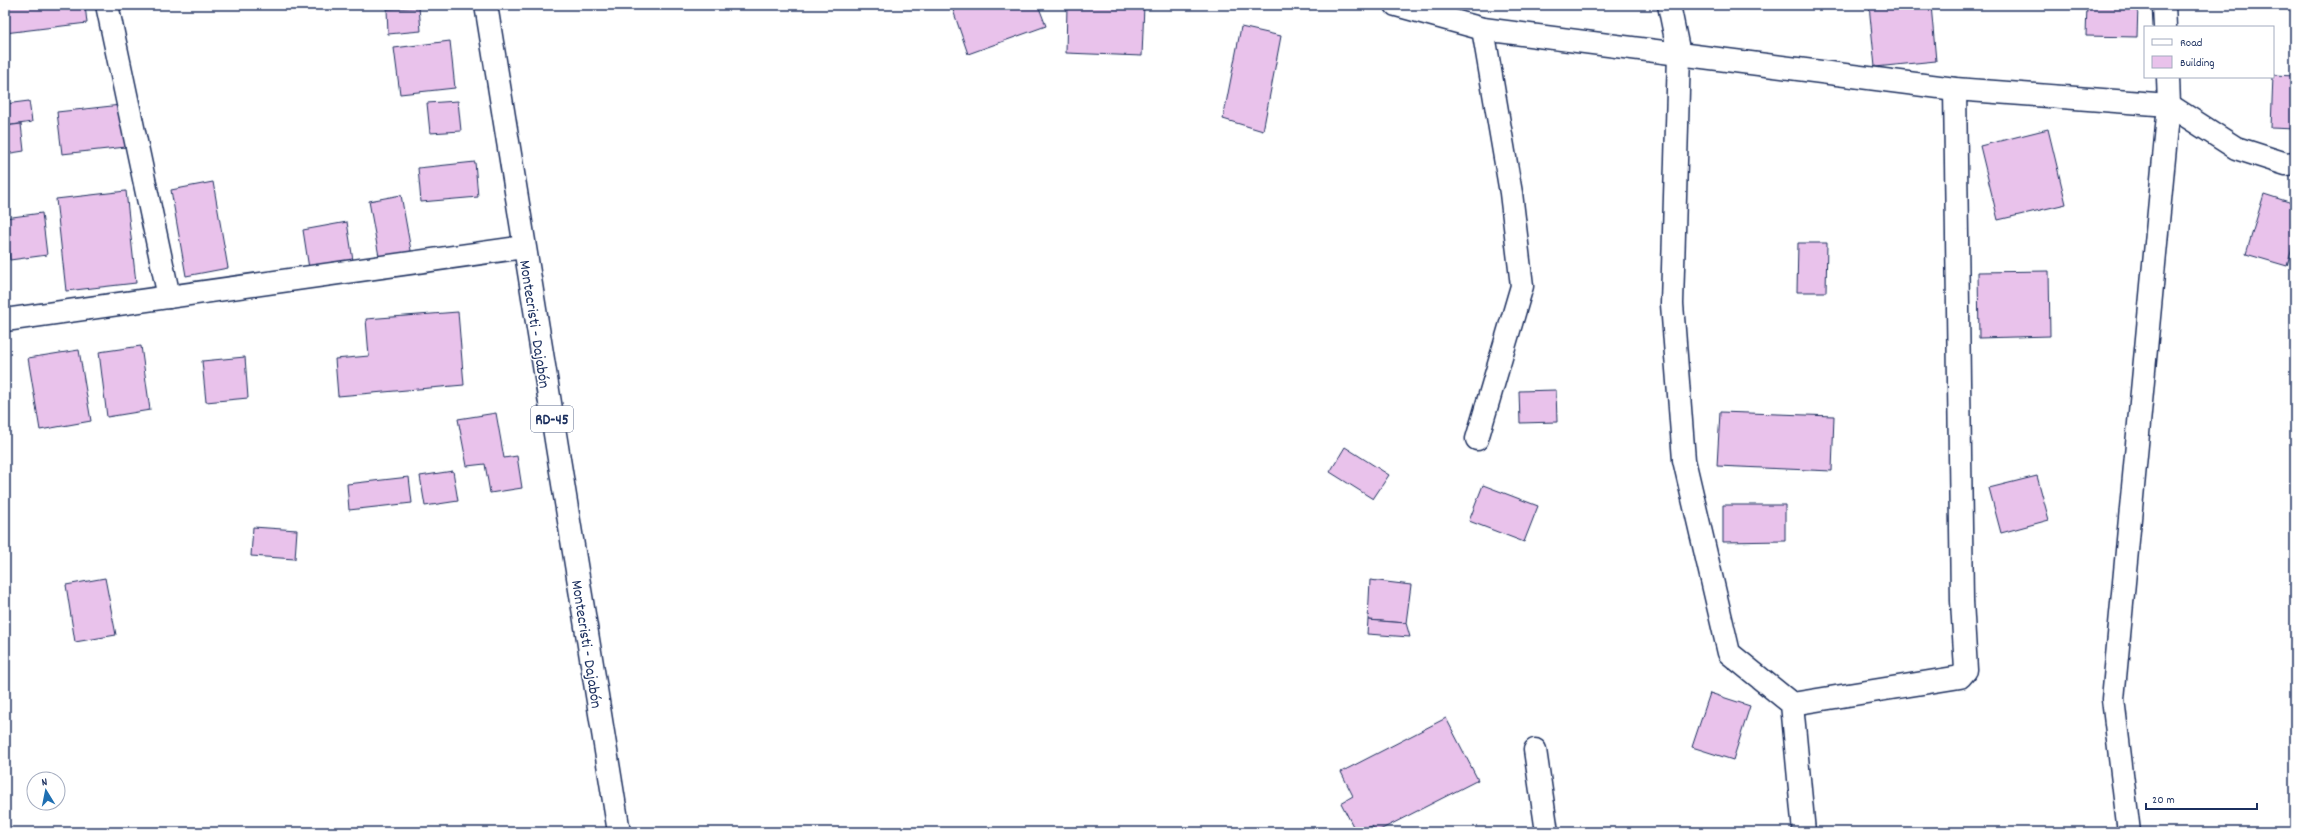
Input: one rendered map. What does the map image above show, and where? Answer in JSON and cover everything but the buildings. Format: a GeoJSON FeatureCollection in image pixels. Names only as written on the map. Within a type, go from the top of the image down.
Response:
{"type":"FeatureCollection","features":[{"type":"Feature","properties":{"kind":"street"},"geometry":{"type":"LineString","coordinates":[[107,5],[169,297]]}},
{"type":"Feature","properties":{"kind":"street","name":"Montecristi - Dajabón"},"geometry":{"type":"LineString","coordinates":[[486,5],[619,832]]}},
{"type":"Feature","properties":{"kind":"street"},"geometry":{"type":"LineString","coordinates":[[1396,5],[1483,29],[1955,89],[2169,105],[2236,148],[2286,164],[2295,163]]}},
{"type":"Feature","properties":{"kind":"street"},"geometry":{"type":"LineString","coordinates":[[1668,5],[1679,54],[1672,304],[1684,460],[1729,653],[1792,704],[1804,832]]}},
{"type":"Feature","properties":{"kind":"street"},"geometry":{"type":"LineString","coordinates":[[2164,5],[2165,26]]}},
{"type":"Feature","properties":{"kind":"street"},"geometry":{"type":"LineString","coordinates":[[1477,439],[1522,286],[1511,193],[1483,29]]}},
{"type":"Feature","properties":{"kind":"street"},"geometry":{"type":"LineString","coordinates":[[2129,832],[2113,699],[2169,105],[2168,78]]}},
{"type":"Feature","properties":{"kind":"street"},"geometry":{"type":"LineString","coordinates":[[1792,704],[1960,677],[1966,670],[1962,601],[1955,89]]}},
{"type":"Feature","properties":{"kind":"street"},"geometry":{"type":"LineString","coordinates":[[5,320],[524,247]]}},
{"type":"Feature","properties":{"kind":"street"},"geometry":{"type":"LineString","coordinates":[[1535,750],[1547,832]]}}]}
